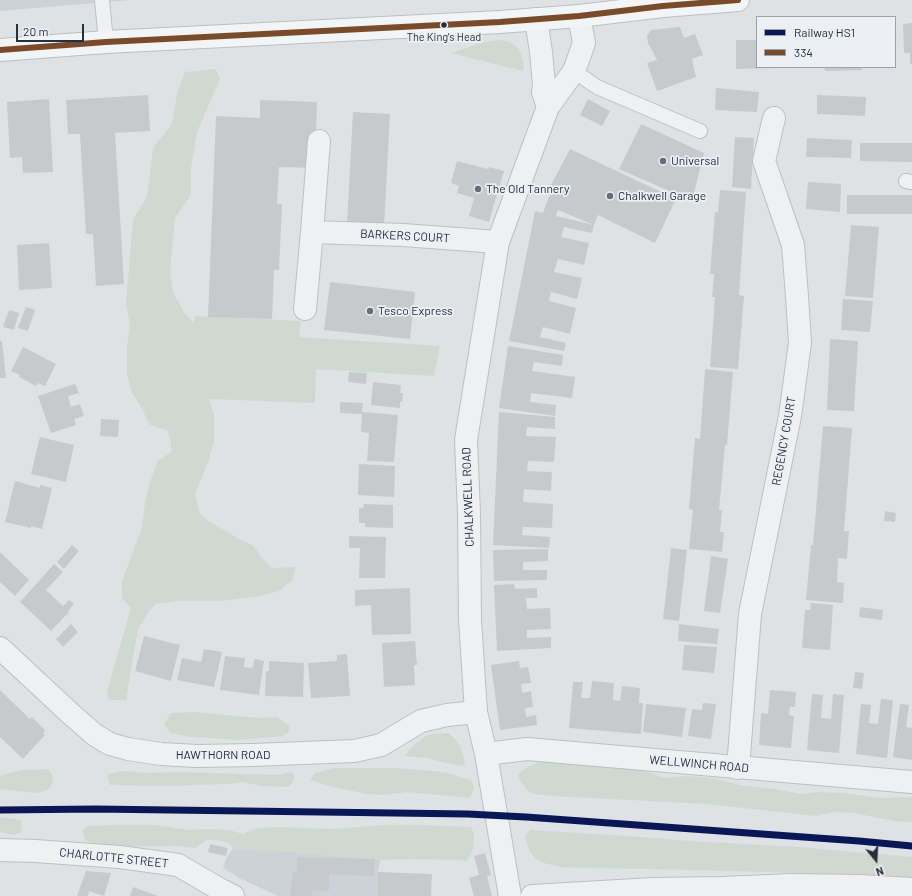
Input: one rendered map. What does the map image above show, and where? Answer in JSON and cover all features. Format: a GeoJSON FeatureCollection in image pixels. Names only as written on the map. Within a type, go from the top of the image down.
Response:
{"type":"FeatureCollection","features":[{"type":"Feature","properties":{"kind":"main road"},"geometry":{"type":"LineString","coordinates":[[0,50],[106,42],[485,23],[579,16],[663,6],[738,0]]}},
{"type":"Feature","properties":{"kind":"street","name":"CHALKWELL ROAD"},"geometry":{"type":"LineString","coordinates":[[510,896],[486,754],[476,712],[470,620],[469,514],[466,440],[498,242],[548,107],[574,71],[584,43],[579,16]]}},
{"type":"Feature","properties":{"kind":"street"},"geometry":{"type":"LineString","coordinates":[[536,19],[541,52],[544,84],[543,92],[548,107]]}},
{"type":"Feature","properties":{"kind":"street","name":"REGENCY COURT"},"geometry":{"type":"LineString","coordinates":[[738,768],[750,614],[790,416],[800,343],[793,245],[764,161],[774,118]]}},
{"type":"Feature","properties":{"kind":"street"},"geometry":{"type":"LineString","coordinates":[[305,309],[319,141]]}},
{"type":"Feature","properties":{"kind":"street","name":"BARKERS COURT"},"geometry":{"type":"LineString","coordinates":[[312,232],[403,235],[498,242]]}},
{"type":"Feature","properties":{"kind":"street","name":"HAWTHORN ROAD"},"geometry":{"type":"LineString","coordinates":[[0,648],[72,716],[95,735],[110,744],[128,749],[161,754],[197,756],[253,756],[354,751],[381,745],[421,721],[447,715],[476,712]]}},
{"type":"Feature","properties":{"kind":"street","name":"WELLWINCH ROAD"},"geometry":{"type":"LineString","coordinates":[[486,754],[527,749],[912,782]]}},
{"type":"Feature","properties":{"kind":"street","name":"CHARLOTTE STREET"},"geometry":{"type":"LineString","coordinates":[[0,850],[120,857],[178,865],[224,894]]}},
{"type":"Feature","properties":{"kind":"street"},"geometry":{"type":"LineString","coordinates":[[532,896],[653,889],[792,885],[859,886],[912,889]]}},
{"type":"Feature","properties":{"kind":"lane"},"geometry":{"type":"LineString","coordinates":[[102,0],[106,42]]}},
{"type":"Feature","properties":{"kind":"lane"},"geometry":{"type":"LineString","coordinates":[[574,71],[597,87],[700,131]]}},
{"type":"Feature","properties":{"kind":"shaded area"},"geometry":{"type":"Polygon","coordinates":[[[0,0],[132,0],[0,11],[0,0]]]}},
{"type":"Feature","properties":{"kind":"shaded area"},"geometry":{"type":"Polygon","coordinates":[[[498,40],[507,41],[516,46],[521,54],[524,65],[523,71],[451,53],[485,42],[498,40]]]}},
{"type":"Feature","properties":{"kind":"shaded area"},"geometry":{"type":"Polygon","coordinates":[[[216,69],[220,79],[197,132],[191,168],[191,195],[175,218],[170,272],[173,292],[184,312],[194,324],[195,316],[301,321],[299,337],[440,346],[434,376],[316,369],[315,403],[209,399],[214,415],[214,441],[209,460],[195,494],[200,514],[210,522],[254,546],[261,557],[272,568],[296,567],[292,580],[279,591],[260,596],[222,601],[176,601],[156,604],[150,610],[138,629],[126,700],[109,700],[107,692],[131,608],[122,598],[122,581],[142,528],[145,503],[151,479],[158,461],[171,452],[171,443],[167,430],[150,425],[132,393],[127,375],[127,347],[130,325],[126,304],[133,219],[147,197],[153,148],[172,124],[177,93],[185,72],[216,69]]]}},
{"type":"Feature","properties":{"kind":"shaded area"},"geometry":{"type":"Polygon","coordinates":[[[195,712],[261,718],[277,717],[290,726],[288,733],[283,736],[238,740],[192,737],[170,733],[164,724],[171,713],[195,712]]]}},
{"type":"Feature","properties":{"kind":"shaded area"},"geometry":{"type":"Polygon","coordinates":[[[449,733],[461,748],[465,763],[462,766],[429,758],[405,756],[411,748],[425,736],[449,733]]]}},
{"type":"Feature","properties":{"kind":"shaded area"},"geometry":{"type":"Polygon","coordinates":[[[541,761],[566,764],[581,761],[639,768],[664,778],[688,776],[711,778],[740,785],[802,794],[818,792],[844,793],[880,798],[912,797],[912,822],[894,821],[854,813],[834,812],[816,816],[707,804],[534,794],[528,791],[518,778],[518,774],[526,768],[541,761]]]}},
{"type":"Feature","properties":{"kind":"shaded area"},"geometry":{"type":"Polygon","coordinates":[[[334,768],[394,768],[448,773],[470,780],[474,788],[470,798],[407,792],[383,795],[367,794],[328,786],[310,780],[315,773],[334,768]]]}},
{"type":"Feature","properties":{"kind":"shaded area"},"geometry":{"type":"Polygon","coordinates":[[[48,769],[52,774],[53,783],[47,790],[36,793],[0,789],[0,776],[23,770],[48,769]]]}},
{"type":"Feature","properties":{"kind":"shaded area"},"geometry":{"type":"Polygon","coordinates":[[[126,771],[145,773],[176,772],[277,775],[292,772],[295,778],[289,787],[262,786],[242,782],[228,784],[166,786],[110,785],[107,774],[126,771]]]}},
{"type":"Feature","properties":{"kind":"shaded area"},"geometry":{"type":"Polygon","coordinates":[[[0,817],[21,820],[22,832],[13,835],[0,832],[0,817]]]}},
{"type":"Feature","properties":{"kind":"shaded area"},"geometry":{"type":"Polygon","coordinates":[[[155,825],[188,830],[229,830],[243,834],[257,828],[281,827],[333,829],[383,825],[422,825],[471,827],[474,837],[473,849],[467,861],[408,859],[380,860],[296,852],[233,849],[230,844],[224,841],[207,840],[195,848],[175,846],[110,847],[85,840],[83,830],[88,826],[155,825]]]}},
{"type":"Feature","properties":{"kind":"shaded area"},"geometry":{"type":"Polygon","coordinates":[[[530,830],[799,847],[912,857],[912,880],[803,873],[560,867],[544,863],[535,858],[529,850],[525,837],[530,830]]]}},
{"type":"Feature","properties":{"kind":"shaded area"},"geometry":{"type":"Polygon","coordinates":[[[233,849],[296,852],[380,860],[377,896],[278,896],[241,879],[223,868],[226,859],[233,849]]]}},
{"type":"Feature","properties":{"kind":"building"},"geometry":{"type":"Polygon","coordinates":[[[912,23],[912,64],[910,64],[910,53],[904,53],[903,24],[912,23]]]}},
{"type":"Feature","properties":{"kind":"building"},"geometry":{"type":"Polygon","coordinates":[[[680,27],[684,38],[695,34],[703,55],[692,59],[696,77],[657,91],[647,63],[657,60],[648,43],[647,36],[651,30],[680,27]]]}},
{"type":"Feature","properties":{"kind":"building"},"geometry":{"type":"Polygon","coordinates":[[[736,40],[756,40],[756,68],[777,68],[736,69],[736,40]]]}},
{"type":"Feature","properties":{"kind":"building"},"geometry":{"type":"Polygon","coordinates":[[[824,68],[862,68],[862,70],[825,71],[824,68]]]}},
{"type":"Feature","properties":{"kind":"building"},"geometry":{"type":"Polygon","coordinates":[[[716,88],[759,92],[757,112],[715,110],[716,88]]]}},
{"type":"Feature","properties":{"kind":"building"},"geometry":{"type":"Polygon","coordinates":[[[148,95],[150,131],[115,133],[124,284],[96,286],[93,234],[86,234],[80,134],[68,134],[66,100],[148,95]]]}},
{"type":"Feature","properties":{"kind":"building"},"geometry":{"type":"Polygon","coordinates":[[[817,95],[866,97],[865,116],[817,114],[817,95]]]}},
{"type":"Feature","properties":{"kind":"building"},"geometry":{"type":"Polygon","coordinates":[[[49,99],[53,172],[23,173],[22,157],[10,158],[7,102],[49,99]]]}},
{"type":"Feature","properties":{"kind":"building"},"geometry":{"type":"Polygon","coordinates":[[[588,99],[610,111],[602,126],[580,115],[588,99]]]}},
{"type":"Feature","properties":{"kind":"building"},"geometry":{"type":"Polygon","coordinates":[[[260,100],[317,102],[315,168],[279,167],[277,204],[282,204],[279,270],[274,270],[272,319],[208,317],[216,116],[260,118],[260,100]]]}},
{"type":"Feature","properties":{"kind":"building"},"geometry":{"type":"Polygon","coordinates":[[[353,112],[390,114],[384,227],[347,224],[353,112]]]}},
{"type":"Feature","properties":{"kind":"building","name":"Universal"},"geometry":{"type":"Polygon","coordinates":[[[641,124],[704,153],[692,201],[619,169],[641,124]]]}},
{"type":"Feature","properties":{"kind":"building"},"geometry":{"type":"Polygon","coordinates":[[[735,137],[754,138],[751,189],[732,187],[735,137]]]}},
{"type":"Feature","properties":{"kind":"building"},"geometry":{"type":"Polygon","coordinates":[[[807,138],[852,140],[851,158],[806,157],[807,138]]]}},
{"type":"Feature","properties":{"kind":"building"},"geometry":{"type":"Polygon","coordinates":[[[860,143],[912,143],[912,162],[860,161],[860,143]]]}},
{"type":"Feature","properties":{"kind":"building"},"geometry":{"type":"Polygon","coordinates":[[[570,149],[676,199],[655,243],[598,215],[592,233],[564,227],[561,237],[589,243],[584,265],[558,259],[554,272],[582,278],[577,299],[551,292],[549,301],[576,308],[570,334],[543,327],[540,337],[566,343],[564,351],[509,341],[535,211],[543,213],[550,194],[550,187],[570,149]],[[558,210],[556,216],[594,225],[558,210]]]}},
{"type":"Feature","properties":{"kind":"building","name":"The Old Tannery"},"geometry":{"type":"Polygon","coordinates":[[[457,161],[488,169],[489,167],[504,171],[489,222],[469,216],[474,198],[457,193],[459,186],[451,183],[457,161]]]}},
{"type":"Feature","properties":{"kind":"building"},"geometry":{"type":"Polygon","coordinates":[[[808,182],[841,184],[840,212],[806,209],[808,182]]]}},
{"type":"Feature","properties":{"kind":"building"},"geometry":{"type":"Polygon","coordinates":[[[720,190],[746,192],[739,295],[744,296],[738,369],[710,367],[715,297],[712,297],[714,274],[710,274],[715,212],[718,212],[720,190]]]}},
{"type":"Feature","properties":{"kind":"building"},"geometry":{"type":"Polygon","coordinates":[[[847,195],[912,195],[912,214],[847,214],[847,195]]]}},
{"type":"Feature","properties":{"kind":"building"},"geometry":{"type":"Polygon","coordinates":[[[851,225],[879,227],[873,298],[845,296],[851,225]]]}},
{"type":"Feature","properties":{"kind":"building"},"geometry":{"type":"Polygon","coordinates":[[[49,243],[52,288],[19,290],[17,245],[49,243]]]}},
{"type":"Feature","properties":{"kind":"building","name":"Tesco Express"},"geometry":{"type":"Polygon","coordinates":[[[330,282],[415,292],[410,339],[324,330],[330,282]]]}},
{"type":"Feature","properties":{"kind":"building"},"geometry":{"type":"Polygon","coordinates":[[[843,299],[873,301],[870,332],[841,330],[843,299]]]}},
{"type":"Feature","properties":{"kind":"building"},"geometry":{"type":"Polygon","coordinates":[[[26,307],[35,310],[28,331],[18,328],[26,307]]]}},
{"type":"Feature","properties":{"kind":"building"},"geometry":{"type":"Polygon","coordinates":[[[9,310],[19,313],[14,330],[3,327],[9,310]]]}},
{"type":"Feature","properties":{"kind":"building"},"geometry":{"type":"Polygon","coordinates":[[[830,339],[858,341],[854,411],[827,410],[830,339]]]}},
{"type":"Feature","properties":{"kind":"building"},"geometry":{"type":"Polygon","coordinates":[[[0,341],[2,341],[6,378],[0,378],[0,341]]]}},
{"type":"Feature","properties":{"kind":"building"},"geometry":{"type":"Polygon","coordinates":[[[508,346],[563,355],[562,366],[534,362],[532,371],[575,377],[572,398],[531,393],[530,402],[556,405],[555,416],[499,408],[508,346]]]}},
{"type":"Feature","properties":{"kind":"building"},"geometry":{"type":"Polygon","coordinates":[[[23,347],[56,364],[45,386],[38,383],[36,386],[19,377],[20,375],[11,371],[23,347]]]}},
{"type":"Feature","properties":{"kind":"building"},"geometry":{"type":"Polygon","coordinates":[[[705,369],[733,372],[727,445],[725,445],[719,510],[722,510],[720,532],[724,532],[722,552],[689,549],[693,510],[689,509],[695,438],[700,439],[705,369]]]}},
{"type":"Feature","properties":{"kind":"building"},"geometry":{"type":"Polygon","coordinates":[[[349,372],[367,373],[366,384],[348,382],[349,372]]]}},
{"type":"Feature","properties":{"kind":"building"},"geometry":{"type":"Polygon","coordinates":[[[373,382],[401,385],[400,393],[403,393],[400,408],[371,405],[373,382]]]}},
{"type":"Feature","properties":{"kind":"building"},"geometry":{"type":"Polygon","coordinates":[[[75,384],[79,393],[68,396],[71,407],[80,404],[84,416],[74,419],[76,425],[51,433],[38,396],[75,384]]]}},
{"type":"Feature","properties":{"kind":"building"},"geometry":{"type":"Polygon","coordinates":[[[340,402],[363,403],[362,412],[398,415],[394,462],[367,461],[369,433],[361,432],[362,414],[340,413],[340,402]]]}},
{"type":"Feature","properties":{"kind":"building"},"geometry":{"type":"Polygon","coordinates":[[[499,412],[555,417],[555,429],[527,427],[526,436],[556,437],[554,462],[528,461],[527,471],[552,472],[551,491],[524,489],[523,502],[553,504],[552,528],[523,527],[522,535],[550,537],[549,548],[493,545],[499,412]]]}},
{"type":"Feature","properties":{"kind":"building"},"geometry":{"type":"Polygon","coordinates":[[[101,419],[119,420],[118,437],[100,436],[101,419]]]}},
{"type":"Feature","properties":{"kind":"building"},"geometry":{"type":"Polygon","coordinates":[[[823,426],[852,428],[844,531],[849,531],[847,559],[838,558],[837,582],[844,583],[843,603],[806,600],[811,545],[813,545],[823,426]]]}},
{"type":"Feature","properties":{"kind":"building"},"geometry":{"type":"Polygon","coordinates":[[[40,437],[74,445],[66,482],[31,474],[40,437]]]}},
{"type":"Feature","properties":{"kind":"building"},"geometry":{"type":"Polygon","coordinates":[[[359,464],[395,466],[394,497],[358,495],[359,464]]]}},
{"type":"Feature","properties":{"kind":"building"},"geometry":{"type":"Polygon","coordinates":[[[15,481],[40,488],[40,485],[52,488],[42,529],[5,522],[15,481]]]}},
{"type":"Feature","properties":{"kind":"building"},"geometry":{"type":"Polygon","coordinates":[[[364,504],[393,505],[393,528],[365,527],[365,523],[359,523],[359,508],[363,508],[364,504]]]}},
{"type":"Feature","properties":{"kind":"building"},"geometry":{"type":"Polygon","coordinates":[[[885,511],[896,513],[895,522],[884,521],[885,511]]]}},
{"type":"Feature","properties":{"kind":"building"},"geometry":{"type":"Polygon","coordinates":[[[349,536],[386,537],[385,578],[359,578],[360,548],[349,548],[349,536]]]}},
{"type":"Feature","properties":{"kind":"building"},"geometry":{"type":"Polygon","coordinates":[[[72,545],[79,551],[64,569],[57,562],[72,545]]]}},
{"type":"Feature","properties":{"kind":"building"},"geometry":{"type":"Polygon","coordinates":[[[671,548],[687,550],[679,621],[663,619],[671,548]]]}},
{"type":"Feature","properties":{"kind":"building"},"geometry":{"type":"Polygon","coordinates":[[[548,549],[548,561],[523,562],[523,570],[547,570],[547,580],[494,581],[493,550],[548,549]]]}},
{"type":"Feature","properties":{"kind":"building"},"geometry":{"type":"Polygon","coordinates":[[[0,552],[29,580],[15,596],[0,582],[0,552]]]}},
{"type":"Feature","properties":{"kind":"building"},"geometry":{"type":"Polygon","coordinates":[[[711,556],[728,559],[720,613],[704,611],[711,556]]]}},
{"type":"Feature","properties":{"kind":"building"},"geometry":{"type":"Polygon","coordinates":[[[54,564],[63,572],[46,590],[63,606],[69,600],[74,604],[68,611],[69,612],[51,631],[20,602],[54,564]]]}},
{"type":"Feature","properties":{"kind":"building"},"geometry":{"type":"Polygon","coordinates":[[[514,584],[515,589],[537,588],[537,598],[526,598],[527,609],[550,608],[551,629],[527,630],[527,638],[551,637],[551,648],[497,651],[494,585],[514,584]]]}},
{"type":"Feature","properties":{"kind":"building"},"geometry":{"type":"Polygon","coordinates":[[[410,588],[411,634],[372,635],[371,605],[355,606],[355,590],[410,588]]]}},
{"type":"Feature","properties":{"kind":"building"},"geometry":{"type":"Polygon","coordinates":[[[811,603],[833,605],[830,650],[802,648],[805,610],[810,610],[811,603]]]}},
{"type":"Feature","properties":{"kind":"building"},"geometry":{"type":"Polygon","coordinates":[[[860,607],[883,610],[882,620],[859,617],[860,607]]]}},
{"type":"Feature","properties":{"kind":"building"},"geometry":{"type":"Polygon","coordinates":[[[71,624],[78,632],[63,647],[56,639],[71,624]]]}},
{"type":"Feature","properties":{"kind":"building"},"geometry":{"type":"Polygon","coordinates":[[[679,624],[719,629],[717,644],[678,641],[679,624]]]}},
{"type":"Feature","properties":{"kind":"building"},"geometry":{"type":"Polygon","coordinates":[[[144,636],[180,645],[171,681],[135,671],[144,636]]]}},
{"type":"Feature","properties":{"kind":"building"},"geometry":{"type":"Polygon","coordinates":[[[415,641],[417,665],[414,665],[415,685],[384,687],[382,643],[415,641]]]}},
{"type":"Feature","properties":{"kind":"building"},"geometry":{"type":"Polygon","coordinates":[[[684,645],[717,647],[714,673],[682,670],[684,645]]]}},
{"type":"Feature","properties":{"kind":"building"},"geometry":{"type":"Polygon","coordinates":[[[204,649],[222,652],[214,687],[177,680],[182,658],[201,662],[204,649]]]}},
{"type":"Feature","properties":{"kind":"building"},"geometry":{"type":"Polygon","coordinates":[[[347,654],[350,696],[311,698],[308,663],[337,661],[337,655],[347,654]]]}},
{"type":"Feature","properties":{"kind":"building"},"geometry":{"type":"Polygon","coordinates":[[[225,656],[245,658],[244,667],[253,668],[254,659],[264,661],[259,695],[220,690],[225,656]]]}},
{"type":"Feature","properties":{"kind":"building"},"geometry":{"type":"Polygon","coordinates":[[[269,661],[304,663],[303,697],[265,696],[266,671],[269,671],[269,661]]]}},
{"type":"Feature","properties":{"kind":"building"},"geometry":{"type":"Polygon","coordinates":[[[519,661],[520,668],[528,667],[531,683],[521,684],[522,693],[531,691],[533,707],[525,708],[526,717],[536,715],[537,725],[500,730],[491,665],[519,661]]]}},
{"type":"Feature","properties":{"kind":"building"},"geometry":{"type":"Polygon","coordinates":[[[855,672],[864,673],[862,689],[853,688],[855,672]]]}},
{"type":"Feature","properties":{"kind":"building"},"geometry":{"type":"Polygon","coordinates":[[[592,681],[614,683],[613,700],[620,701],[622,686],[640,688],[639,703],[643,703],[641,734],[569,728],[573,682],[583,682],[581,698],[590,698],[592,681]]]}},
{"type":"Feature","properties":{"kind":"building"},"geometry":{"type":"Polygon","coordinates":[[[0,690],[30,719],[32,717],[45,730],[43,733],[45,735],[23,759],[0,737],[0,690]]]}},
{"type":"Feature","properties":{"kind":"building"},"geometry":{"type":"Polygon","coordinates":[[[770,690],[796,692],[795,707],[790,707],[789,715],[794,716],[791,748],[759,745],[761,713],[768,714],[770,690]]]}},
{"type":"Feature","properties":{"kind":"building"},"geometry":{"type":"Polygon","coordinates":[[[812,694],[823,695],[821,718],[831,719],[833,694],[844,695],[839,753],[807,750],[812,694]]]}},
{"type":"Feature","properties":{"kind":"building"},"geometry":{"type":"Polygon","coordinates":[[[881,699],[893,700],[887,758],[856,754],[861,704],[871,705],[869,723],[878,724],[881,699]]]}},
{"type":"Feature","properties":{"kind":"building"},"geometry":{"type":"Polygon","coordinates":[[[703,703],[716,704],[711,739],[688,736],[692,709],[702,710],[703,703]]]}},
{"type":"Feature","properties":{"kind":"building"},"geometry":{"type":"Polygon","coordinates":[[[646,704],[686,708],[682,737],[643,732],[646,704]]]}},
{"type":"Feature","properties":{"kind":"building"},"geometry":{"type":"Polygon","coordinates":[[[900,704],[909,705],[906,727],[912,728],[912,760],[893,757],[900,704]]]}},
{"type":"Feature","properties":{"kind":"building"},"geometry":{"type":"Polygon","coordinates":[[[210,844],[228,848],[226,856],[208,852],[210,844]]]}},
{"type":"Feature","properties":{"kind":"building"},"geometry":{"type":"Polygon","coordinates":[[[485,853],[491,875],[487,876],[492,896],[474,896],[469,878],[479,875],[474,856],[485,853]]]}},
{"type":"Feature","properties":{"kind":"building"},"geometry":{"type":"Polygon","coordinates":[[[297,857],[375,859],[374,876],[329,874],[329,891],[312,890],[312,896],[290,896],[293,872],[297,871],[297,857]]]}},
{"type":"Feature","properties":{"kind":"building"},"geometry":{"type":"Polygon","coordinates":[[[86,871],[111,873],[104,896],[89,891],[88,896],[77,896],[86,871]]]}},
{"type":"Feature","properties":{"kind":"building"},"geometry":{"type":"Polygon","coordinates":[[[378,872],[432,874],[431,896],[377,896],[378,872]]]}},
{"type":"Feature","properties":{"kind":"building"},"geometry":{"type":"Polygon","coordinates":[[[133,887],[158,896],[130,896],[133,887]]]}},
{"type":"Feature","properties":{"kind":"rail line","name":"HS1"},"geometry":{"type":"LineString","coordinates":[[0,810],[96,809],[468,814],[912,846]]}},
{"type":"Feature","properties":{"kind":"transit line","name":"334"},"geometry":{"type":"LineString","coordinates":[[0,50],[106,42],[500,22],[579,16],[663,6],[738,0]]}},
{"type":"Feature","properties":{"kind":"place","name":"The King's Head"},"geometry":{"type":"Point","coordinates":[444,25]}},
{"type":"Feature","properties":{"kind":"place","name":"Universal"},"geometry":{"type":"Point","coordinates":[663,161]}},
{"type":"Feature","properties":{"kind":"place","name":"The Old Tannery"},"geometry":{"type":"Point","coordinates":[478,189]}},
{"type":"Feature","properties":{"kind":"place","name":"Chalkwell Garage"},"geometry":{"type":"Point","coordinates":[610,196]}},
{"type":"Feature","properties":{"kind":"place","name":"Tesco Express"},"geometry":{"type":"Point","coordinates":[370,311]}}]}
